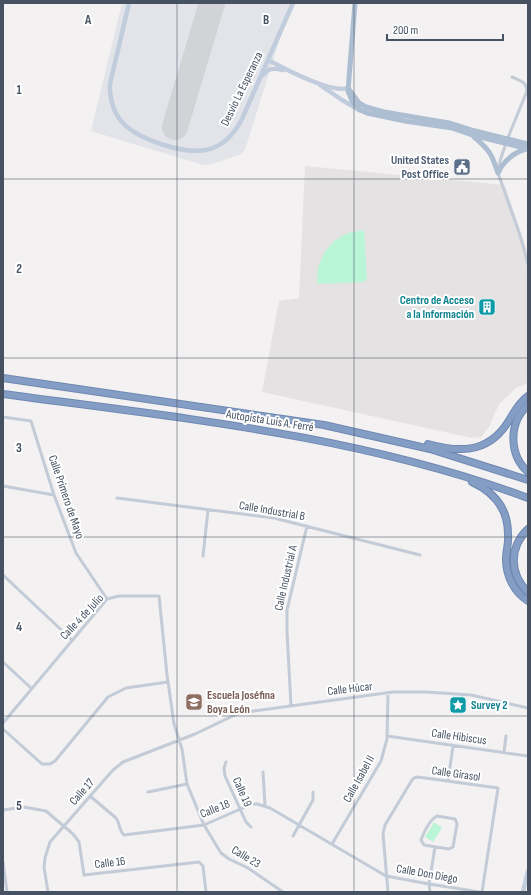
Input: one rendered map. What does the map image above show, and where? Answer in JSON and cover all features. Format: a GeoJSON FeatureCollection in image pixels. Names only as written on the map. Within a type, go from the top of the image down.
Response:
{"type":"FeatureCollection","features":[{"type":"Feature","properties":{"kind":"highway","name":"Autopista Luis A. Ferré"},"geometry":{"type":"LineString","coordinates":[[3,378],[272,416],[324,425],[430,449],[528,480]]}},
{"type":"Feature","properties":{"kind":"highway","name":"Autopista Luis A. Ferré"},"geometry":{"type":"LineString","coordinates":[[3,394],[241,427],[359,448],[424,464],[499,487],[528,498]]}},
{"type":"Feature","properties":{"kind":"highway"},"geometry":{"type":"LineString","coordinates":[[400,441],[416,441],[459,450],[478,447],[501,431],[516,407],[528,396]]}},
{"type":"Feature","properties":{"kind":"highway"},"geometry":{"type":"LineString","coordinates":[[528,405],[519,416],[515,424],[513,440],[521,466],[528,472]]}},
{"type":"Feature","properties":{"kind":"highway"},"geometry":{"type":"LineString","coordinates":[[424,464],[473,482],[483,487],[494,496],[503,511],[508,527],[506,566],[509,578],[518,593],[528,601]]}},
{"type":"Feature","properties":{"kind":"highway"},"geometry":{"type":"LineString","coordinates":[[528,529],[516,545],[513,562],[517,578],[528,592]]}},
{"type":"Feature","properties":{"kind":"main road","name":"Desvío La Esperanza"},"geometry":{"type":"LineString","coordinates":[[129,3],[111,78],[110,91],[116,114],[133,133],[154,142],[183,151],[195,152],[213,148],[228,139],[236,130],[293,3]]}},
{"type":"Feature","properties":{"kind":"main road"},"geometry":{"type":"LineString","coordinates":[[355,3],[348,95],[350,100],[360,110]]}},
{"type":"Feature","properties":{"kind":"main road"},"geometry":{"type":"LineString","coordinates":[[268,60],[288,71],[317,83],[337,88],[348,88]]}},
{"type":"Feature","properties":{"kind":"main road"},"geometry":{"type":"LineString","coordinates":[[258,81],[264,73],[270,69],[277,68],[288,71]]}},
{"type":"Feature","properties":{"kind":"main road"},"geometry":{"type":"LineString","coordinates":[[317,83],[356,109],[383,117],[452,128],[472,135],[527,147]]}},
{"type":"Feature","properties":{"kind":"main road"},"geometry":{"type":"LineString","coordinates":[[348,88],[357,101],[366,107],[449,123],[506,142]]}},
{"type":"Feature","properties":{"kind":"main road"},"geometry":{"type":"LineString","coordinates":[[472,135],[485,145],[492,154],[498,173]]}},
{"type":"Feature","properties":{"kind":"main road"},"geometry":{"type":"LineString","coordinates":[[498,173],[502,165],[510,157],[517,151],[527,147]]}},
{"type":"Feature","properties":{"kind":"main road"},"geometry":{"type":"LineString","coordinates":[[523,892],[528,871]]}},
{"type":"Feature","properties":{"kind":"street"},"geometry":{"type":"LineString","coordinates":[[512,77],[524,83],[527,90],[506,142],[498,173],[520,235],[528,264]]}},
{"type":"Feature","properties":{"kind":"street","name":"Calle Primero de Mayo"},"geometry":{"type":"LineString","coordinates":[[3,417],[31,421],[54,495],[76,553],[107,599]]}},
{"type":"Feature","properties":{"kind":"street"},"geometry":{"type":"LineString","coordinates":[[3,486],[54,495]]}},
{"type":"Feature","properties":{"kind":"street","name":"Calle Industrial B"},"geometry":{"type":"LineString","coordinates":[[117,498],[274,518],[420,555]]}},
{"type":"Feature","properties":{"kind":"street"},"geometry":{"type":"LineString","coordinates":[[203,556],[208,510]]}},
{"type":"Feature","properties":{"kind":"street","name":"Calle Industrial A"},"geometry":{"type":"LineString","coordinates":[[291,706],[287,610],[307,526]]}},
{"type":"Feature","properties":{"kind":"street"},"geometry":{"type":"LineString","coordinates":[[3,575],[72,640]]}},
{"type":"Feature","properties":{"kind":"street","name":"Calle 4 de Julio"},"geometry":{"type":"LineString","coordinates":[[3,723],[107,599],[118,596],[159,596],[168,682],[174,724],[179,740]]}},
{"type":"Feature","properties":{"kind":"street"},"geometry":{"type":"LineString","coordinates":[[3,662],[31,688]]}},
{"type":"Feature","properties":{"kind":"street"},"geometry":{"type":"LineString","coordinates":[[3,729],[42,764],[50,764],[55,761],[108,697],[126,688],[168,682]]}},
{"type":"Feature","properties":{"kind":"street","name":"Calle Húcar"},"geometry":{"type":"LineString","coordinates":[[179,740],[240,713],[388,693],[426,692],[471,695],[528,708]]}},
{"type":"Feature","properties":{"kind":"street","name":"Calle Isabel II"},"geometry":{"type":"LineString","coordinates":[[332,844],[381,761],[387,736],[388,693]]}},
{"type":"Feature","properties":{"kind":"street","name":"Calle Hibiscus"},"geometry":{"type":"LineString","coordinates":[[387,736],[528,756]]}},
{"type":"Feature","properties":{"kind":"street"},"geometry":{"type":"LineString","coordinates":[[504,752],[506,736]]}},
{"type":"Feature","properties":{"kind":"street","name":"Calle 23"},"geometry":{"type":"LineString","coordinates":[[179,740],[182,749],[187,784],[204,825],[221,853],[229,859],[248,868],[283,892]]}},
{"type":"Feature","properties":{"kind":"street","name":"Calle 17"},"geometry":{"type":"LineString","coordinates":[[48,892],[44,867],[46,853],[50,842],[63,826],[113,770],[123,762],[179,740]]}},
{"type":"Feature","properties":{"kind":"street"},"geometry":{"type":"LineString","coordinates":[[448,781],[453,746]]}},
{"type":"Feature","properties":{"kind":"street","name":"Calle 19"},"geometry":{"type":"LineString","coordinates":[[226,762],[224,768],[225,776],[246,822],[251,827]]}},
{"type":"Feature","properties":{"kind":"street"},"geometry":{"type":"LineString","coordinates":[[263,772],[265,806],[332,844]]}},
{"type":"Feature","properties":{"kind":"street","name":"Calle Girasol"},"geometry":{"type":"LineString","coordinates":[[386,876],[383,834],[386,825],[414,778],[498,788],[481,892]]}},
{"type":"Feature","properties":{"kind":"street"},"geometry":{"type":"LineString","coordinates":[[148,792],[187,784]]}},
{"type":"Feature","properties":{"kind":"street"},"geometry":{"type":"LineString","coordinates":[[293,836],[313,800],[313,792]]}},
{"type":"Feature","properties":{"kind":"street","name":"Calle 18"},"geometry":{"type":"LineString","coordinates":[[90,796],[119,821],[122,833],[124,835],[204,825],[252,804],[265,806]]}},
{"type":"Feature","properties":{"kind":"street"},"geometry":{"type":"LineString","coordinates":[[3,810],[24,807],[46,811],[63,826]]}},
{"type":"Feature","properties":{"kind":"street"},"geometry":{"type":"LineString","coordinates":[[437,816],[454,819],[457,824],[453,847],[449,849],[435,847],[424,845],[422,840],[424,833],[433,818],[437,816]]}},
{"type":"Feature","properties":{"kind":"street","name":"Calle 16"},"geometry":{"type":"LineString","coordinates":[[63,826],[73,834],[79,842],[84,875],[199,862],[203,866],[206,892]]}},
{"type":"Feature","properties":{"kind":"street","name":"Calle Don Diego"},"geometry":{"type":"LineString","coordinates":[[332,844],[386,876],[481,892]]}},
{"type":"Feature","properties":{"kind":"street"},"geometry":{"type":"LineString","coordinates":[[430,892],[429,884],[435,847]]}},
{"type":"Feature","properties":{"kind":"street"},"geometry":{"type":"LineString","coordinates":[[3,862],[7,892]]}},
{"type":"Feature","properties":{"kind":"street"},"geometry":{"type":"LineString","coordinates":[[386,876],[388,892]]}},
{"type":"Feature","properties":{"kind":"shaded area"},"geometry":{"type":"Polygon","coordinates":[[[122,3],[291,3],[245,150],[241,154],[212,164],[203,165],[91,131],[122,3]]]}},
{"type":"Feature","properties":{"kind":"shaded area"},"geometry":{"type":"Polygon","coordinates":[[[305,166],[505,185],[528,255],[528,383],[516,388],[499,404],[489,427],[481,437],[472,438],[262,392],[279,301],[299,298],[305,166]]]}},
{"type":"Feature","properties":{"kind":"green space"},"geometry":{"type":"Polygon","coordinates":[[[364,230],[367,278],[364,282],[317,284],[318,268],[324,253],[334,241],[348,233],[364,230]]]}},
{"type":"Feature","properties":{"kind":"green space"},"geometry":{"type":"Polygon","coordinates":[[[434,822],[442,828],[433,842],[425,837],[434,822]]]}},
{"type":"Feature","properties":{"kind":"runway"},"geometry":{"type":"LineString","coordinates":[[175,127],[212,3]]}},
{"type":"Feature","properties":{"kind":"place","name":"United States Post Office"},"geometry":{"type":"Point","coordinates":[462,167]}},
{"type":"Feature","properties":{"kind":"place","name":"Centro de Acceso a la Información"},"geometry":{"type":"Point","coordinates":[487,307]}},
{"type":"Feature","properties":{"kind":"place","name":"Escuela Joséfina Boya León"},"geometry":{"type":"Point","coordinates":[194,702]}},
{"type":"Feature","properties":{"kind":"place","name":"Survey 2"},"geometry":{"type":"Point","coordinates":[458,705]}}]}
